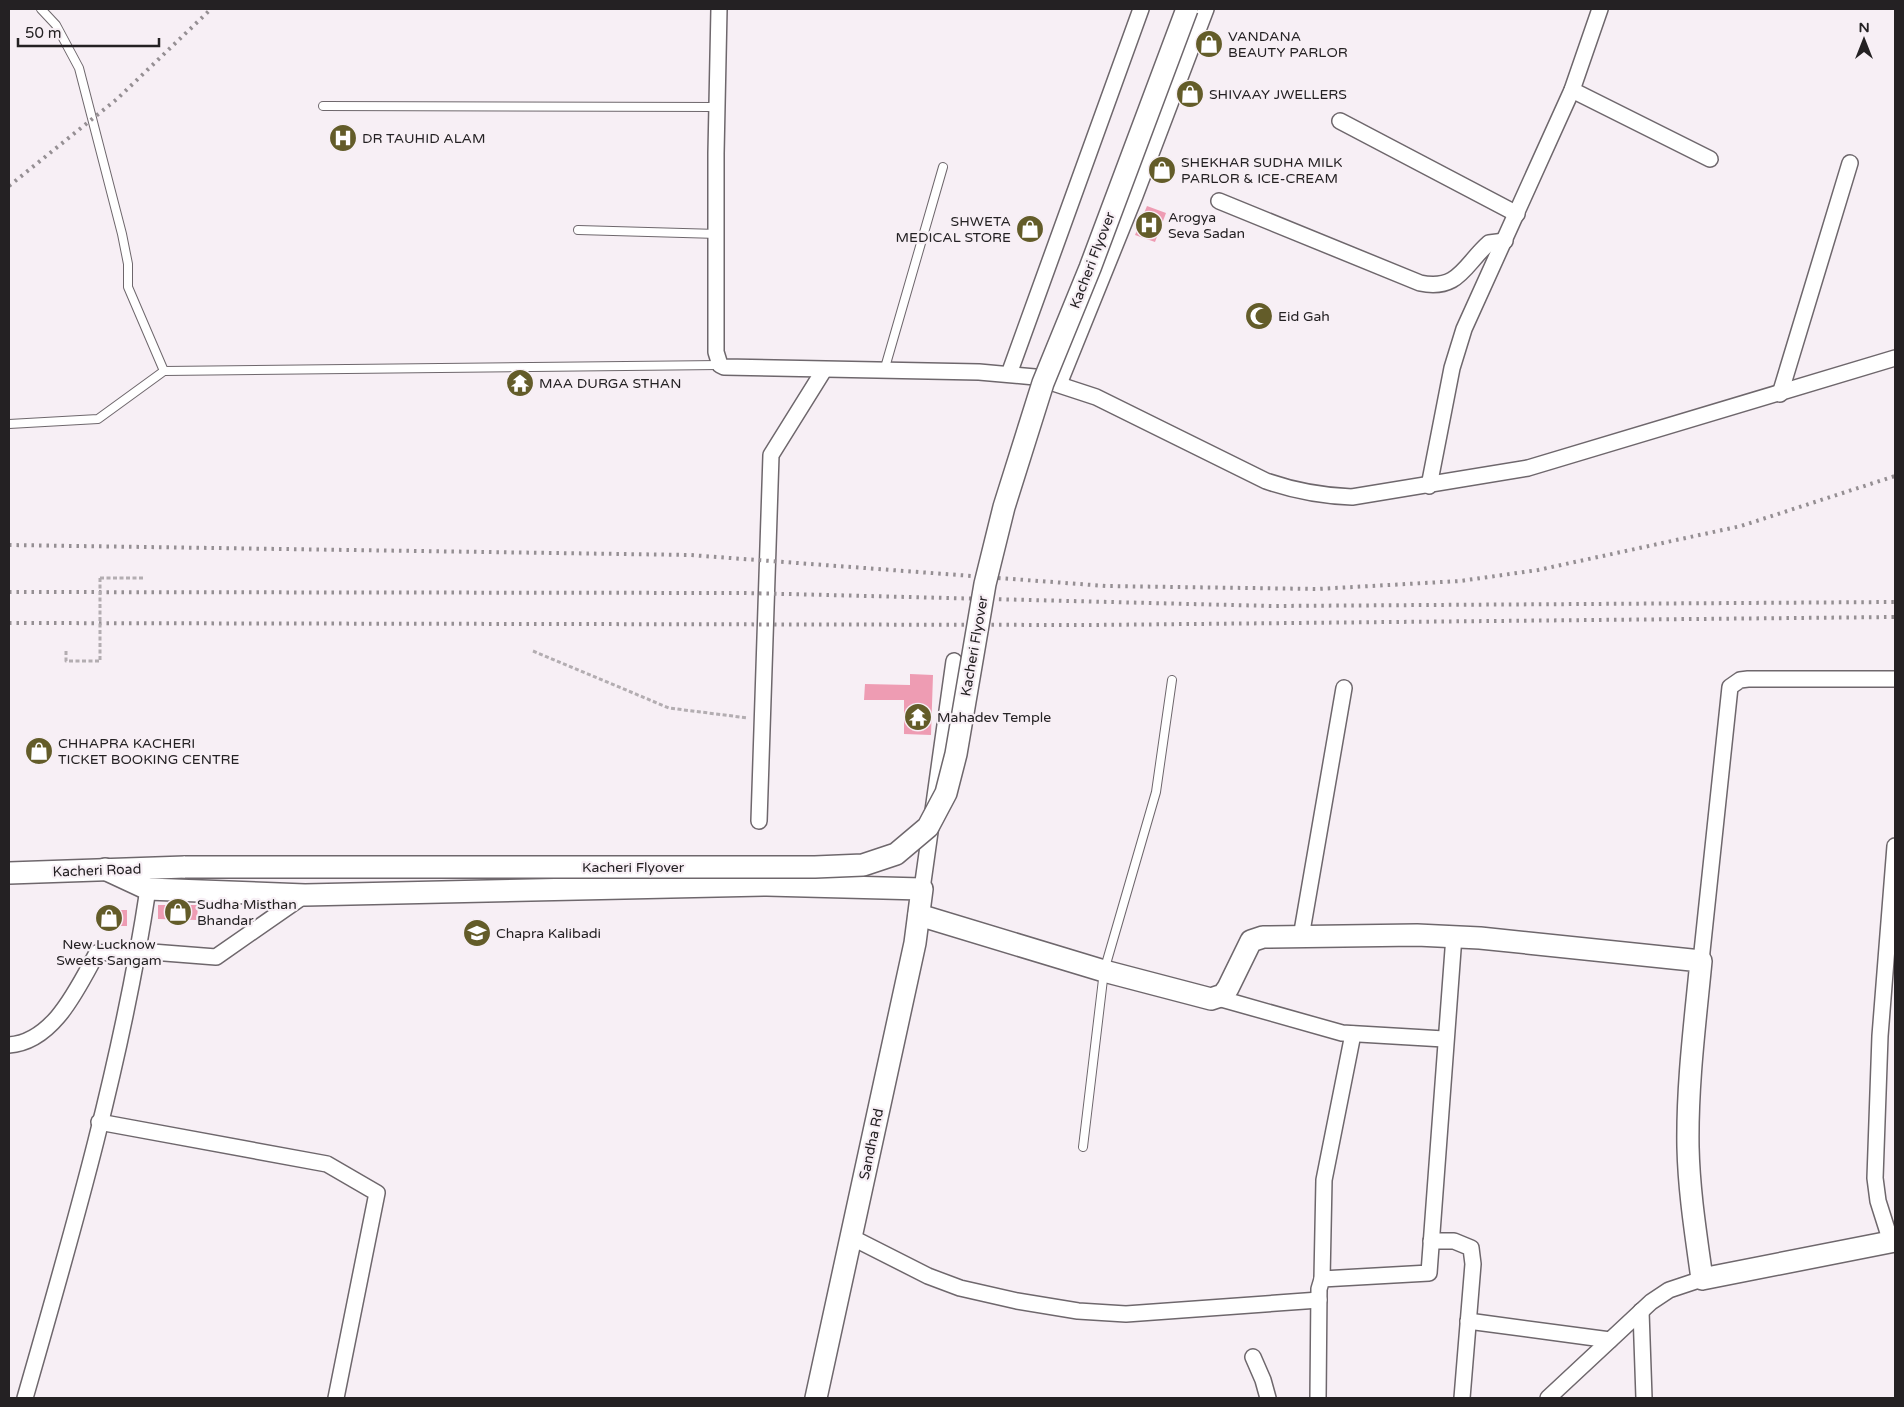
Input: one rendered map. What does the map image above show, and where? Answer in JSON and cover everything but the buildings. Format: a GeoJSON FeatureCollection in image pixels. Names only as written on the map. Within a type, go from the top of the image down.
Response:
{"type":"FeatureCollection","features":[{"type":"Feature","properties":{"kind":"street"},"geometry":{"type":"LineString","coordinates":[[719,9],[716,352],[720,364],[730,368],[1009,374],[1035,377],[1096,397],[1266,481],[1295,491],[1323,496],[1352,497],[1429,486],[1528,468],[1895,358]]}},
{"type":"Feature","properties":{"kind":"street"},"geometry":{"type":"LineString","coordinates":[[1009,374],[1141,9]]}},
{"type":"Feature","properties":{"kind":"street","name":"Kacheri Flyover"},"geometry":{"type":"LineString","coordinates":[[185,867],[815,867],[863,865],[896,854],[928,827],[946,793],[956,754],[984,584],[1004,507],[1043,383],[1090,268],[1187,9]]}},
{"type":"Feature","properties":{"kind":"street"},"geometry":{"type":"LineString","coordinates":[[1059,384],[1131,205],[1206,9]]}},
{"type":"Feature","properties":{"kind":"street"},"geometry":{"type":"LineString","coordinates":[[1429,486],[1452,368],[1464,329],[1572,90],[1600,9]]}},
{"type":"Feature","properties":{"kind":"street"},"geometry":{"type":"LineString","coordinates":[[1572,90],[1710,159]]}},
{"type":"Feature","properties":{"kind":"street"},"geometry":{"type":"LineString","coordinates":[[1340,121],[1517,214]]}},
{"type":"Feature","properties":{"kind":"street"},"geometry":{"type":"LineString","coordinates":[[1780,394],[1850,163]]}},
{"type":"Feature","properties":{"kind":"street"},"geometry":{"type":"LineString","coordinates":[[1219,201],[1420,283],[1430,285],[1450,282],[1461,274],[1489,243],[1505,241]]}},
{"type":"Feature","properties":{"kind":"street"},"geometry":{"type":"LineString","coordinates":[[759,821],[771,455],[824,370]]}},
{"type":"Feature","properties":{"kind":"street"},"geometry":{"type":"LineString","coordinates":[[105,869],[148,889],[305,894],[767,885],[922,888],[954,661]]}},
{"type":"Feature","properties":{"kind":"street"},"geometry":{"type":"LineString","coordinates":[[1702,1279],[1690,1182],[1688,1146],[1690,1084],[1730,687],[1740,680],[1748,679],[1895,679]]}},
{"type":"Feature","properties":{"kind":"street"},"geometry":{"type":"LineString","coordinates":[[1301,937],[1344,688]]}},
{"type":"Feature","properties":{"kind":"street"},"geometry":{"type":"LineString","coordinates":[[1548,1398],[1641,1311],[1669,1290],[1702,1279],[1893,1242],[1878,1201],[1875,1178],[1880,1036],[1895,846]]}},
{"type":"Feature","properties":{"kind":"street","name":"Kacheri Road"},"geometry":{"type":"LineString","coordinates":[[9,873],[185,867]]}},
{"type":"Feature","properties":{"kind":"street","name":"Sandha Rd"},"geometry":{"type":"LineString","coordinates":[[816,1398],[915,943],[922,888]]}},
{"type":"Feature","properties":{"kind":"street"},"geometry":{"type":"LineString","coordinates":[[25,1398],[82,1198],[139,951],[148,889]]}},
{"type":"Feature","properties":{"kind":"street"},"geometry":{"type":"LineString","coordinates":[[9,1045],[31,1039],[64,1012],[97,953],[139,951],[216,957],[305,894]]}},
{"type":"Feature","properties":{"kind":"street"},"geometry":{"type":"LineString","coordinates":[[919,915],[1203,999],[1218,998],[1342,1033],[1444,1039]]}},
{"type":"Feature","properties":{"kind":"street"},"geometry":{"type":"LineString","coordinates":[[1218,998],[1228,988],[1251,941],[1263,937],[1454,936],[1701,961]]}},
{"type":"Feature","properties":{"kind":"street"},"geometry":{"type":"LineString","coordinates":[[1322,1279],[1429,1273],[1444,1039],[1454,936]]}},
{"type":"Feature","properties":{"kind":"street"},"geometry":{"type":"LineString","coordinates":[[1318,1398],[1319,1300],[1322,1279],[1324,1180],[1354,1034]]}},
{"type":"Feature","properties":{"kind":"street"},"geometry":{"type":"LineString","coordinates":[[100,1122],[327,1164],[377,1193],[336,1398]]}},
{"type":"Feature","properties":{"kind":"street"},"geometry":{"type":"LineString","coordinates":[[851,1237],[928,1276],[960,1288],[1017,1301],[1078,1311],[1126,1314],[1319,1300]]}},
{"type":"Feature","properties":{"kind":"street"},"geometry":{"type":"LineString","coordinates":[[1431,1241],[1454,1241],[1471,1248],[1473,1264],[1462,1398]]}},
{"type":"Feature","properties":{"kind":"street"},"geometry":{"type":"LineString","coordinates":[[1641,1311],[1644,1398]]}},
{"type":"Feature","properties":{"kind":"street"},"geometry":{"type":"LineString","coordinates":[[1468,1321],[1610,1340]]}},
{"type":"Feature","properties":{"kind":"street"},"geometry":{"type":"LineString","coordinates":[[1254,1357],[1268,1398]]}},
{"type":"Feature","properties":{"kind":"lane"},"geometry":{"type":"LineString","coordinates":[[41,9],[56,26],[79,68],[122,234],[128,264],[128,287],[164,370]]}},
{"type":"Feature","properties":{"kind":"lane"},"geometry":{"type":"LineString","coordinates":[[323,106],[717,108]]}},
{"type":"Feature","properties":{"kind":"lane"},"geometry":{"type":"LineString","coordinates":[[884,371],[943,167]]}},
{"type":"Feature","properties":{"kind":"lane"},"geometry":{"type":"LineString","coordinates":[[578,230],[718,234]]}},
{"type":"Feature","properties":{"kind":"lane"},"geometry":{"type":"LineString","coordinates":[[9,424],[98,419],[164,370],[720,364]]}},
{"type":"Feature","properties":{"kind":"lane"},"geometry":{"type":"LineString","coordinates":[[1083,1147],[1104,971],[1156,792],[1172,680]]}},
{"type":"Feature","properties":{"kind":"path"},"geometry":{"type":"LineString","coordinates":[[66,651],[66,661],[100,661],[100,578],[145,578]]}},
{"type":"Feature","properties":{"kind":"path"},"geometry":{"type":"LineString","coordinates":[[533,651],[669,708],[762,719]]}},
{"type":"Feature","properties":{"kind":"railway"},"geometry":{"type":"LineString","coordinates":[[9,186],[117,99],[211,9]]}},
{"type":"Feature","properties":{"kind":"railway"},"geometry":{"type":"LineString","coordinates":[[9,545],[690,555],[1106,586],[1317,589],[1460,581],[1538,570],[1741,526],[1895,476]]}},
{"type":"Feature","properties":{"kind":"railway"},"geometry":{"type":"LineString","coordinates":[[9,592],[746,593],[1272,606],[1895,602]]}},
{"type":"Feature","properties":{"kind":"railway"},"geometry":{"type":"LineString","coordinates":[[9,623],[1091,625],[1895,617]]}},
{"type":"Feature","properties":{"kind":"place","name":"VANDANA BEAUTY PARLOR"},"geometry":{"type":"Point","coordinates":[1209,44]}},
{"type":"Feature","properties":{"kind":"place","name":"SHIVAAY JWELLERS"},"geometry":{"type":"Point","coordinates":[1190,94]}},
{"type":"Feature","properties":{"kind":"place","name":"DR TAUHID ALAM"},"geometry":{"type":"Point","coordinates":[343,138]}},
{"type":"Feature","properties":{"kind":"place","name":"SHEKHAR SUDHA MILK PARLOR & ICE-CREAM"},"geometry":{"type":"Point","coordinates":[1162,170]}},
{"type":"Feature","properties":{"kind":"place","name":"Arogya Seva Sadan"},"geometry":{"type":"Point","coordinates":[1149,225]}},
{"type":"Feature","properties":{"kind":"place","name":"SHWETA MEDICAL STORE"},"geometry":{"type":"Point","coordinates":[1030,229]}},
{"type":"Feature","properties":{"kind":"place","name":"Eid Gah"},"geometry":{"type":"Point","coordinates":[1259,316]}},
{"type":"Feature","properties":{"kind":"place","name":"MAA DURGA STHAN"},"geometry":{"type":"Point","coordinates":[520,383]}},
{"type":"Feature","properties":{"kind":"place","name":"Mahadev Temple"},"geometry":{"type":"Point","coordinates":[918,717]}},
{"type":"Feature","properties":{"kind":"place","name":"CHHAPRA KACHERI TICKET BOOKING CENTRE"},"geometry":{"type":"Point","coordinates":[39,751]}},
{"type":"Feature","properties":{"kind":"place","name":"Sudha Misthan Bhandar"},"geometry":{"type":"Point","coordinates":[178,912]}},
{"type":"Feature","properties":{"kind":"place","name":"New Lucknow Sweets Sangam"},"geometry":{"type":"Point","coordinates":[109,918]}},
{"type":"Feature","properties":{"kind":"place","name":"Chapra Kalibadi"},"geometry":{"type":"Point","coordinates":[477,933]}}]}
